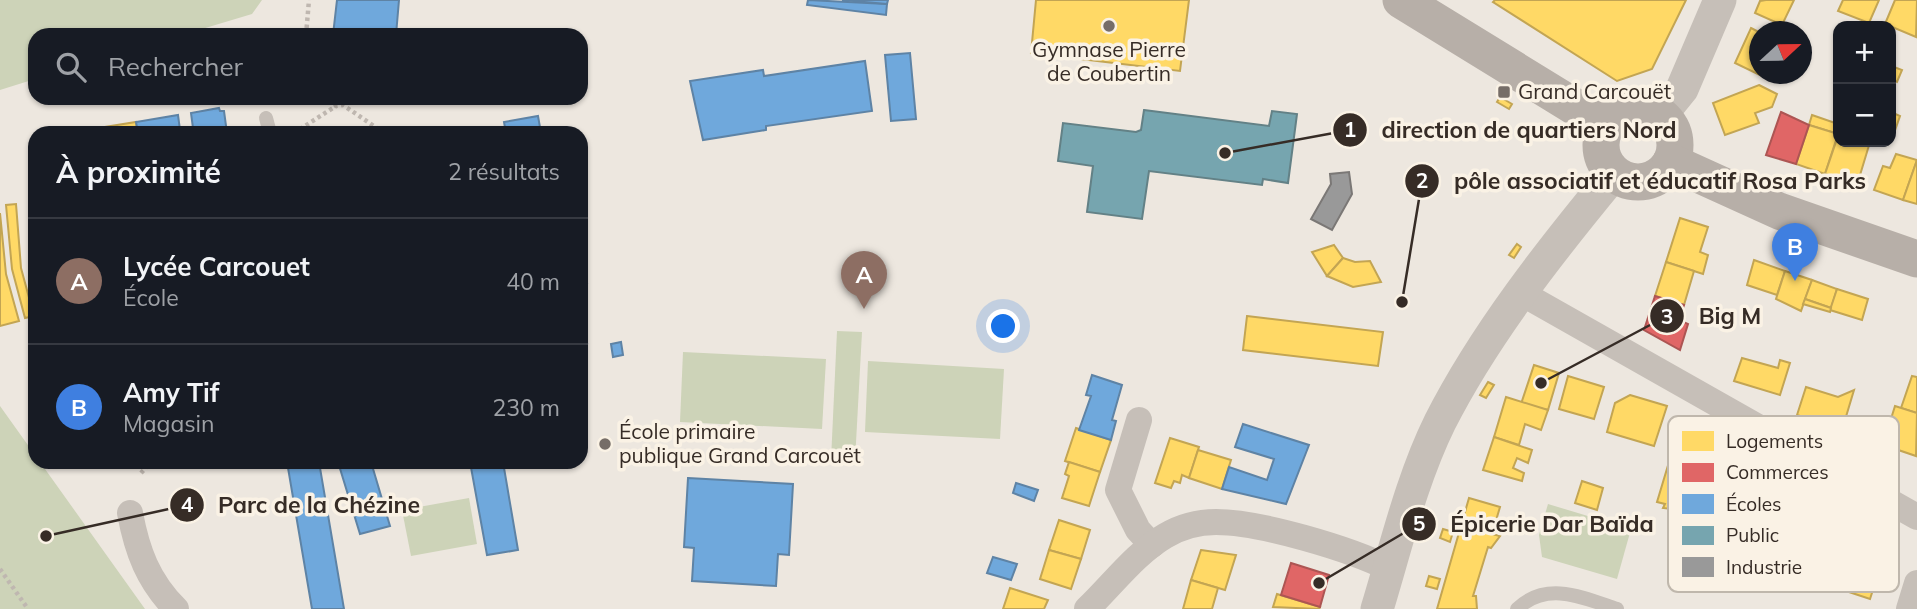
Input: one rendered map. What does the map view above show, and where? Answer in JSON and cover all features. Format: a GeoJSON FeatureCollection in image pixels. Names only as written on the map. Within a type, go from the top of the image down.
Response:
{"type":"FeatureCollection","features":[{"type":"Feature","properties":{"kind":"main road"},"geometry":{"type":"LineString","coordinates":[[1401,0],[1606,126]]}},
{"type":"Feature","properties":{"kind":"main road"},"geometry":{"type":"LineString","coordinates":[[1631,108],[1647,108],[1661,115],[1674,136],[1671,162],[1661,175],[1646,182],[1629,182],[1614,174],[1601,152],[1601,138],[1606,126],[1616,114],[1631,108]]}},
{"type":"Feature","properties":{"kind":"main road"},"geometry":{"type":"LineString","coordinates":[[1671,162],[1779,211],[1917,259]]}},
{"type":"Feature","properties":{"kind":"street"},"geometry":{"type":"LineString","coordinates":[[1661,115],[1682,89],[1720,0]]}},
{"type":"Feature","properties":{"kind":"street"},"geometry":{"type":"LineString","coordinates":[[1377,609],[1419,473],[1440,422],[1495,329],[1614,174]]}},
{"type":"Feature","properties":{"kind":"street"},"geometry":{"type":"LineString","coordinates":[[1523,294],[1739,416]]}},
{"type":"Feature","properties":{"kind":"street"},"geometry":{"type":"LineString","coordinates":[[1139,420],[1118,490],[1138,530],[1152,545]]}},
{"type":"Feature","properties":{"kind":"street"},"geometry":{"type":"LineString","coordinates":[[1899,507],[1917,517]]}},
{"type":"Feature","properties":{"kind":"street"},"geometry":{"type":"LineString","coordinates":[[130,513],[137,552],[151,578],[176,609]]}},
{"type":"Feature","properties":{"kind":"street"},"geometry":{"type":"LineString","coordinates":[[1087,609],[1152,545],[1186,526],[1208,522],[1230,523],[1359,553],[1390,569]]}},
{"type":"Feature","properties":{"kind":"street"},"geometry":{"type":"LineString","coordinates":[[1909,609],[1917,583]]}},
{"type":"Feature","properties":{"kind":"lane"},"geometry":{"type":"LineString","coordinates":[[266,118],[268,126]]}},
{"type":"Feature","properties":{"kind":"lane"},"geometry":{"type":"LineString","coordinates":[[1517,609],[1534,597],[1557,592],[1617,609]]}},
{"type":"Feature","properties":{"kind":"path"},"geometry":{"type":"LineString","coordinates":[[307,28],[309,0]]}},
{"type":"Feature","properties":{"kind":"path"},"geometry":{"type":"LineString","coordinates":[[305,126],[336,106],[343,106],[373,126]]}},
{"type":"Feature","properties":{"kind":"path"},"geometry":{"type":"LineString","coordinates":[[141,473],[145,469]]}},
{"type":"Feature","properties":{"kind":"path"},"geometry":{"type":"LineString","coordinates":[[0,569],[28,609]]}},
{"type":"Feature","properties":{"kind":"green space"},"geometry":{"type":"Polygon","coordinates":[[[0,0],[262,0],[252,14],[205,28],[28,28],[28,81],[0,90],[0,0]]]}},
{"type":"Feature","properties":{"kind":"green space"},"geometry":{"type":"Polygon","coordinates":[[[837,331],[862,332],[855,461],[831,460],[837,331]]]}},
{"type":"Feature","properties":{"kind":"green space"},"geometry":{"type":"Polygon","coordinates":[[[683,352],[826,359],[822,429],[680,422],[683,352]]]}},
{"type":"Feature","properties":{"kind":"green space"},"geometry":{"type":"Polygon","coordinates":[[[868,361],[1004,369],[1000,439],[865,432],[868,361]]]}},
{"type":"Feature","properties":{"kind":"green space"},"geometry":{"type":"Polygon","coordinates":[[[0,406],[28,445],[28,469],[45,469],[145,609],[0,609],[0,406]]]}},
{"type":"Feature","properties":{"kind":"green space"},"geometry":{"type":"Polygon","coordinates":[[[469,498],[477,544],[411,556],[402,510],[469,498]]]}},
{"type":"Feature","properties":{"kind":"green space"},"geometry":{"type":"Polygon","coordinates":[[[1548,504],[1631,529],[1617,579],[1542,557],[1539,535],[1548,504]]]}},
{"type":"Feature","properties":{"kind":"building: Logements","name":"Gymnase Pierre de Coubertin"},"geometry":{"type":"Polygon","coordinates":[[[1036,0],[1189,0],[1180,71],[1031,53],[1036,0]]]}},
{"type":"Feature","properties":{"kind":"building: Logements"},"geometry":{"type":"Polygon","coordinates":[[[1686,0],[1652,69],[1617,81],[1493,2],[1686,0]]]}},
{"type":"Feature","properties":{"kind":"building: Logements"},"geometry":{"type":"Polygon","coordinates":[[[1794,0],[1784,21],[1773,21],[1755,13],[1760,1],[1794,0]]]}},
{"type":"Feature","properties":{"kind":"building: Logements"},"geometry":{"type":"Polygon","coordinates":[[[1843,0],[1879,0],[1870,21],[1838,11],[1843,0]]]}},
{"type":"Feature","properties":{"kind":"building: Logements"},"geometry":{"type":"Polygon","coordinates":[[[1895,0],[1917,0],[1916,37],[1896,29],[1896,21],[1886,21],[1895,0]]]}},
{"type":"Feature","properties":{"kind":"building: Logements"},"geometry":{"type":"Polygon","coordinates":[[[1749,32],[1749,70],[1735,63],[1749,32]]]}},
{"type":"Feature","properties":{"kind":"building: Logements"},"geometry":{"type":"Polygon","coordinates":[[[1896,68],[1902,70],[1896,82],[1896,68]]]}},
{"type":"Feature","properties":{"kind":"building: Logements"},"geometry":{"type":"Polygon","coordinates":[[[1759,85],[1777,94],[1772,107],[1755,113],[1759,123],[1725,135],[1713,103],[1759,85]]]}},
{"type":"Feature","properties":{"kind":"building: Logements"},"geometry":{"type":"Polygon","coordinates":[[[1500,97],[1512,104],[1509,109],[1497,102],[1500,97]]]}},
{"type":"Feature","properties":{"kind":"building: Logements"},"geometry":{"type":"Polygon","coordinates":[[[1812,115],[1833,122],[1833,132],[1809,125],[1812,115]]]}},
{"type":"Feature","properties":{"kind":"building: Logements"},"geometry":{"type":"Polygon","coordinates":[[[136,122],[137,126],[111,126],[136,122]]]}},
{"type":"Feature","properties":{"kind":"building: Logements"},"geometry":{"type":"Polygon","coordinates":[[[1809,125],[1833,132],[1834,147],[1825,174],[1796,164],[1809,125]]]}},
{"type":"Feature","properties":{"kind":"building: Logements"},"geometry":{"type":"Polygon","coordinates":[[[1834,147],[1868,147],[1857,185],[1825,174],[1834,147]]]}},
{"type":"Feature","properties":{"kind":"building: Logements"},"geometry":{"type":"Polygon","coordinates":[[[1896,154],[1917,160],[1903,200],[1874,190],[1883,166],[1890,168],[1896,154]]]}},
{"type":"Feature","properties":{"kind":"building: Logements"},"geometry":{"type":"Polygon","coordinates":[[[1917,160],[1917,204],[1903,200],[1917,160]]]}},
{"type":"Feature","properties":{"kind":"building: Logements"},"geometry":{"type":"Polygon","coordinates":[[[16,204],[21,268],[28,294],[28,317],[25,318],[12,269],[6,205],[16,204]]]}},
{"type":"Feature","properties":{"kind":"building: Logements"},"geometry":{"type":"Polygon","coordinates":[[[0,213],[6,274],[19,321],[0,326],[0,213]]]}},
{"type":"Feature","properties":{"kind":"building: Logements"},"geometry":{"type":"Polygon","coordinates":[[[1680,218],[1708,227],[1700,252],[1708,255],[1703,274],[1666,262],[1680,218]]]}},
{"type":"Feature","properties":{"kind":"building: Logements"},"geometry":{"type":"Polygon","coordinates":[[[1517,244],[1521,247],[1514,258],[1509,255],[1517,244]]]}},
{"type":"Feature","properties":{"kind":"building: Logements"},"geometry":{"type":"Polygon","coordinates":[[[1334,245],[1343,258],[1327,276],[1312,252],[1334,245]]]}},
{"type":"Feature","properties":{"kind":"building: Logements"},"geometry":{"type":"Polygon","coordinates":[[[1343,258],[1355,262],[1370,261],[1381,282],[1353,287],[1327,276],[1343,258]]]}},
{"type":"Feature","properties":{"kind":"building: Logements"},"geometry":{"type":"Polygon","coordinates":[[[1754,260],[1785,271],[1777,295],[1747,285],[1754,260]]]}},
{"type":"Feature","properties":{"kind":"building: Logements"},"geometry":{"type":"Polygon","coordinates":[[[1666,262],[1694,271],[1684,305],[1655,296],[1666,262]]]}},
{"type":"Feature","properties":{"kind":"building: Logements"},"geometry":{"type":"Polygon","coordinates":[[[1785,271],[1812,280],[1801,311],[1776,299],[1785,271]]]}},
{"type":"Feature","properties":{"kind":"building: Logements"},"geometry":{"type":"Polygon","coordinates":[[[1812,280],[1837,289],[1831,308],[1805,299],[1812,280]]]}},
{"type":"Feature","properties":{"kind":"building: Logements"},"geometry":{"type":"Polygon","coordinates":[[[1837,289],[1868,299],[1862,320],[1830,310],[1837,289]]]}},
{"type":"Feature","properties":{"kind":"building: Logements"},"geometry":{"type":"Polygon","coordinates":[[[1805,299],[1831,308],[1830,312],[1803,304],[1805,299]]]}},
{"type":"Feature","properties":{"kind":"building: Logements"},"geometry":{"type":"Polygon","coordinates":[[[1247,316],[1383,332],[1378,366],[1243,350],[1247,316]]]}},
{"type":"Feature","properties":{"kind":"building: Logements"},"geometry":{"type":"Polygon","coordinates":[[[1742,358],[1778,368],[1780,360],[1790,363],[1780,395],[1734,381],[1742,358]]]}},
{"type":"Feature","properties":{"kind":"building: Logements"},"geometry":{"type":"Polygon","coordinates":[[[1534,365],[1559,373],[1548,410],[1521,404],[1534,365]]]}},
{"type":"Feature","properties":{"kind":"building: Logements"},"geometry":{"type":"Polygon","coordinates":[[[1568,376],[1604,387],[1594,419],[1559,409],[1568,376]]]}},
{"type":"Feature","properties":{"kind":"building: Logements"},"geometry":{"type":"Polygon","coordinates":[[[1912,376],[1917,377],[1917,413],[1901,408],[1912,376]]]}},
{"type":"Feature","properties":{"kind":"building: Logements"},"geometry":{"type":"Polygon","coordinates":[[[1488,382],[1494,385],[1486,398],[1480,395],[1488,382]]]}},
{"type":"Feature","properties":{"kind":"building: Logements"},"geometry":{"type":"Polygon","coordinates":[[[1806,387],[1838,397],[1854,390],[1846,416],[1797,415],[1806,387]]]}},
{"type":"Feature","properties":{"kind":"building: Logements"},"geometry":{"type":"Polygon","coordinates":[[[1630,395],[1667,406],[1654,446],[1607,432],[1615,403],[1630,395]]]}},
{"type":"Feature","properties":{"kind":"building: Logements"},"geometry":{"type":"Polygon","coordinates":[[[1506,397],[1548,410],[1541,430],[1525,424],[1519,445],[1494,437],[1506,397]]]}},
{"type":"Feature","properties":{"kind":"building: Logements"},"geometry":{"type":"Polygon","coordinates":[[[1895,406],[1917,413],[1916,456],[1899,450],[1899,416],[1892,416],[1895,406]]]}},
{"type":"Feature","properties":{"kind":"building: Logements"},"geometry":{"type":"Polygon","coordinates":[[[1076,428],[1111,440],[1100,472],[1065,461],[1076,428]]]}},
{"type":"Feature","properties":{"kind":"building: Logements"},"geometry":{"type":"Polygon","coordinates":[[[1494,437],[1532,450],[1528,463],[1517,458],[1513,468],[1524,473],[1522,481],[1483,470],[1494,437]]]}},
{"type":"Feature","properties":{"kind":"building: Logements"},"geometry":{"type":"Polygon","coordinates":[[[1170,438],[1199,447],[1189,478],[1182,475],[1180,483],[1174,481],[1171,488],[1155,483],[1170,438]]]}},
{"type":"Feature","properties":{"kind":"building: Logements"},"geometry":{"type":"Polygon","coordinates":[[[1198,450],[1231,460],[1222,489],[1189,478],[1198,450]]]}},
{"type":"Feature","properties":{"kind":"building: Logements"},"geometry":{"type":"Polygon","coordinates":[[[1069,462],[1100,472],[1089,506],[1062,498],[1069,476],[1065,474],[1069,462]]]}},
{"type":"Feature","properties":{"kind":"building: Logements"},"geometry":{"type":"Polygon","coordinates":[[[1668,465],[1668,509],[1663,508],[1665,504],[1657,502],[1668,465]]]}},
{"type":"Feature","properties":{"kind":"building: Logements"},"geometry":{"type":"Polygon","coordinates":[[[1582,481],[1603,488],[1597,510],[1575,503],[1582,481]]]}},
{"type":"Feature","properties":{"kind":"building: Logements"},"geometry":{"type":"Polygon","coordinates":[[[1469,498],[1500,507],[1492,534],[1500,536],[1491,548],[1488,547],[1473,596],[1476,596],[1477,609],[1437,609],[1469,498]]]}},
{"type":"Feature","properties":{"kind":"building: Logements"},"geometry":{"type":"Polygon","coordinates":[[[1059,520],[1090,530],[1081,559],[1049,550],[1059,520]]]}},
{"type":"Feature","properties":{"kind":"building: Logements"},"geometry":{"type":"Polygon","coordinates":[[[1443,529],[1453,532],[1450,542],[1440,538],[1443,529]]]}},
{"type":"Feature","properties":{"kind":"building: Logements"},"geometry":{"type":"Polygon","coordinates":[[[1049,550],[1081,559],[1071,589],[1040,579],[1049,550]]]}},
{"type":"Feature","properties":{"kind":"building: Logements"},"geometry":{"type":"Polygon","coordinates":[[[1201,550],[1236,555],[1225,590],[1191,580],[1201,550]]]}},
{"type":"Feature","properties":{"kind":"building: Logements"},"geometry":{"type":"Polygon","coordinates":[[[1429,576],[1440,579],[1437,589],[1426,586],[1429,576]]]}},
{"type":"Feature","properties":{"kind":"building: Logements"},"geometry":{"type":"Polygon","coordinates":[[[1191,580],[1218,588],[1212,609],[1183,609],[1191,580]]]}},
{"type":"Feature","properties":{"kind":"building: Logements"},"geometry":{"type":"Polygon","coordinates":[[[1010,588],[1048,600],[1044,609],[1003,609],[1010,588]]]}},
{"type":"Feature","properties":{"kind":"building: Logements"},"geometry":{"type":"Polygon","coordinates":[[[1849,592],[1872,592],[1870,599],[1849,592]]]}},
{"type":"Feature","properties":{"kind":"building: Logements"},"geometry":{"type":"Polygon","coordinates":[[[1277,594],[1320,607],[1273,607],[1277,594]]]}},
{"type":"Feature","properties":{"kind":"building: Commerces"},"geometry":{"type":"Polygon","coordinates":[[[1781,112],[1809,125],[1796,164],[1766,155],[1781,112]]]}},
{"type":"Feature","properties":{"kind":"building: Commerces"},"geometry":{"type":"Polygon","coordinates":[[[1655,296],[1684,305],[1679,320],[1688,324],[1680,350],[1644,330],[1655,296]]]}},
{"type":"Feature","properties":{"kind":"building: Commerces"},"geometry":{"type":"Polygon","coordinates":[[[1291,563],[1329,575],[1320,607],[1281,595],[1291,563]]]}},
{"type":"Feature","properties":{"kind":"building: Écoles"},"geometry":{"type":"Polygon","coordinates":[[[337,0],[399,0],[397,28],[334,28],[337,0]]]}},
{"type":"Feature","properties":{"kind":"building: Écoles"},"geometry":{"type":"Polygon","coordinates":[[[808,0],[887,4],[886,15],[807,5],[808,0]]]}},
{"type":"Feature","properties":{"kind":"building: Écoles"},"geometry":{"type":"Polygon","coordinates":[[[842,0],[888,0],[887,4],[842,0]]]}},
{"type":"Feature","properties":{"kind":"building: Écoles"},"geometry":{"type":"Polygon","coordinates":[[[910,53],[916,119],[891,121],[885,55],[910,53]]]}},
{"type":"Feature","properties":{"kind":"building: Écoles"},"geometry":{"type":"Polygon","coordinates":[[[865,61],[872,111],[766,126],[766,130],[703,140],[690,81],[763,70],[764,76],[865,61]]]}},
{"type":"Feature","properties":{"kind":"building: Écoles"},"geometry":{"type":"Polygon","coordinates":[[[219,108],[224,111],[226,126],[193,126],[191,113],[219,108]]]}},
{"type":"Feature","properties":{"kind":"building: Écoles"},"geometry":{"type":"Polygon","coordinates":[[[178,115],[179,126],[137,126],[136,122],[178,115]]]}},
{"type":"Feature","properties":{"kind":"building: Écoles"},"geometry":{"type":"Polygon","coordinates":[[[538,116],[540,126],[505,126],[504,122],[538,116]]]}},
{"type":"Feature","properties":{"kind":"building: Écoles"},"geometry":{"type":"Polygon","coordinates":[[[621,342],[623,355],[613,357],[611,344],[621,342]]]}},
{"type":"Feature","properties":{"kind":"building: Écoles"},"geometry":{"type":"Polygon","coordinates":[[[1092,375],[1122,385],[1112,420],[1116,421],[1111,440],[1079,430],[1091,396],[1086,395],[1092,375]]]}},
{"type":"Feature","properties":{"kind":"building: Écoles"},"geometry":{"type":"Polygon","coordinates":[[[1243,424],[1309,445],[1286,504],[1222,489],[1229,467],[1267,480],[1274,459],[1235,447],[1243,424]]]}},
{"type":"Feature","properties":{"kind":"building: Écoles"},"geometry":{"type":"Polygon","coordinates":[[[288,469],[320,469],[344,609],[312,609],[288,469]]]}},
{"type":"Feature","properties":{"kind":"building: Écoles"},"geometry":{"type":"Polygon","coordinates":[[[340,469],[373,469],[390,526],[360,534],[340,469]]]}},
{"type":"Feature","properties":{"kind":"building: Écoles"},"geometry":{"type":"Polygon","coordinates":[[[471,469],[504,469],[518,550],[487,555],[471,469]]]}},
{"type":"Feature","properties":{"kind":"building: Écoles"},"geometry":{"type":"Polygon","coordinates":[[[688,478],[793,484],[789,555],[778,554],[776,586],[692,581],[694,548],[684,547],[688,478]]]}},
{"type":"Feature","properties":{"kind":"building: Écoles"},"geometry":{"type":"Polygon","coordinates":[[[1016,483],[1038,490],[1034,501],[1013,493],[1016,483]]]}},
{"type":"Feature","properties":{"kind":"building: Écoles"},"geometry":{"type":"Polygon","coordinates":[[[993,557],[1017,564],[1011,580],[987,573],[993,557]]]}},
{"type":"Feature","properties":{"kind":"building: Public"},"geometry":{"type":"Polygon","coordinates":[[[1144,110],[1269,126],[1272,111],[1297,114],[1288,183],[1263,179],[1262,185],[1149,171],[1142,219],[1087,212],[1093,166],[1058,161],[1063,123],[1136,132],[1141,130],[1144,110]]]}},
{"type":"Feature","properties":{"kind":"building: Industrie"},"geometry":{"type":"Polygon","coordinates":[[[1349,172],[1352,194],[1332,230],[1311,219],[1331,184],[1330,174],[1349,172]]]}},
{"type":"Feature","properties":{"kind":"place","name":"Gymnase Pierre de Coubertin"},"geometry":{"type":"Point","coordinates":[1109,26]}},
{"type":"Feature","properties":{"kind":"place","name":"Grand Carcouët"},"geometry":{"type":"Point","coordinates":[1504,92]}},
{"type":"Feature","properties":{"kind":"place","name":"direction de quartiers Nord"},"geometry":{"type":"Point","coordinates":[1225,153]}},
{"type":"Feature","properties":{"kind":"place","name":"Amy Tif"},"geometry":{"type":"Point","coordinates":[1795,281]}},
{"type":"Feature","properties":{"kind":"place","name":"pôle associatif et éducatif Rosa Parks"},"geometry":{"type":"Point","coordinates":[1402,302]}},
{"type":"Feature","properties":{"kind":"place","name":"Lycée Carcouet"},"geometry":{"type":"Point","coordinates":[864,309]}},
{"type":"Feature","properties":{"kind":"place","name":"Big M"},"geometry":{"type":"Point","coordinates":[1541,383]}},
{"type":"Feature","properties":{"kind":"place","name":"École primaire publique Grand Carcouët"},"geometry":{"type":"Point","coordinates":[605,444]}},
{"type":"Feature","properties":{"kind":"place","name":"Parc de la Chézine"},"geometry":{"type":"Point","coordinates":[46,536]}},
{"type":"Feature","properties":{"kind":"place","name":"Épicerie Dar Baïda"},"geometry":{"type":"Point","coordinates":[1319,583]}}]}
